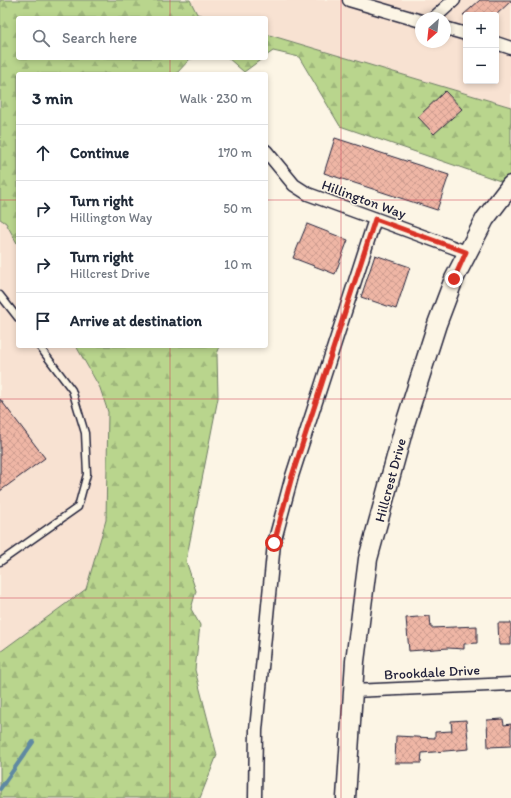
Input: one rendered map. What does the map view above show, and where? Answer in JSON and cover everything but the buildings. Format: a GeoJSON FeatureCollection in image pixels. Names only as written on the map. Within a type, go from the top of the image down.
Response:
{"type":"FeatureCollection","features":[{"type":"Feature","properties":{"kind":"street"},"geometry":{"type":"LineString","coordinates":[[441,12],[454,0]]}},
{"type":"Feature","properties":{"kind":"street"},"geometry":{"type":"LineString","coordinates":[[354,1],[415,19]]}},
{"type":"Feature","properties":{"kind":"street"},"geometry":{"type":"LineString","coordinates":[[451,30],[463,33]]}},
{"type":"Feature","properties":{"kind":"street"},"geometry":{"type":"LineString","coordinates":[[499,44],[511,48]]}},
{"type":"Feature","properties":{"kind":"street","name":"Hillington Way"},"geometry":{"type":"LineString","coordinates":[[268,153],[294,184],[308,194],[466,252]]}},
{"type":"Feature","properties":{"kind":"street","name":"Hillcrest Drive"},"geometry":{"type":"LineString","coordinates":[[346,798],[355,661],[368,559],[406,424],[437,324],[454,279],[466,252],[485,219],[511,185]]}},
{"type":"Feature","properties":{"kind":"street"},"geometry":{"type":"LineString","coordinates":[[255,798],[256,730],[274,543],[292,476],[375,219]]}},
{"type":"Feature","properties":{"kind":"street","name":"Brookdale Drive"},"geometry":{"type":"LineString","coordinates":[[354,691],[511,684]]}},
{"type":"Feature","properties":{"kind":"lane"},"geometry":{"type":"LineString","coordinates":[[0,295],[16,315]]}},
{"type":"Feature","properties":{"kind":"lane"},"geometry":{"type":"LineString","coordinates":[[0,562],[78,507],[87,474],[85,433],[72,390],[40,348]]}},
{"type":"Feature","properties":{"kind":"shaded area"},"geometry":{"type":"Polygon","coordinates":[[[190,0],[511,0],[511,107],[268,35],[268,16],[204,16],[197,14],[190,0]]]}},
{"type":"Feature","properties":{"kind":"shaded area"},"geometry":{"type":"Polygon","coordinates":[[[0,219],[6,223],[16,241],[16,348],[77,348],[100,388],[108,412],[106,520],[86,589],[0,652],[0,219]]]}},
{"type":"Feature","properties":{"kind":"green space"},"geometry":{"type":"Polygon","coordinates":[[[0,0],[190,0],[197,14],[204,16],[16,16],[16,60],[189,60],[178,72],[16,72],[16,241],[6,223],[0,219],[0,0]]]}},
{"type":"Feature","properties":{"kind":"green space"},"geometry":{"type":"Polygon","coordinates":[[[268,35],[511,107],[511,180],[509,184],[340,126],[299,57],[273,51],[268,55],[268,35]]]}},
{"type":"Feature","properties":{"kind":"green space"},"geometry":{"type":"Polygon","coordinates":[[[230,60],[260,60],[244,72],[230,60]]]}},
{"type":"Feature","properties":{"kind":"green space"},"geometry":{"type":"Polygon","coordinates":[[[77,348],[219,348],[217,354],[218,398],[186,561],[196,591],[191,609],[200,625],[195,670],[217,755],[200,798],[0,798],[0,652],[86,589],[106,520],[108,412],[100,388],[77,348]]]}},
{"type":"Feature","properties":{"kind":"waterway"},"geometry":{"type":"LineString","coordinates":[[0,789],[33,742]]}},
{"type":"Feature","properties":{"kind":"route"},"geometry":{"type":"LineString","coordinates":[[274,543],[292,476],[375,219],[466,252],[454,279]]}}]}
